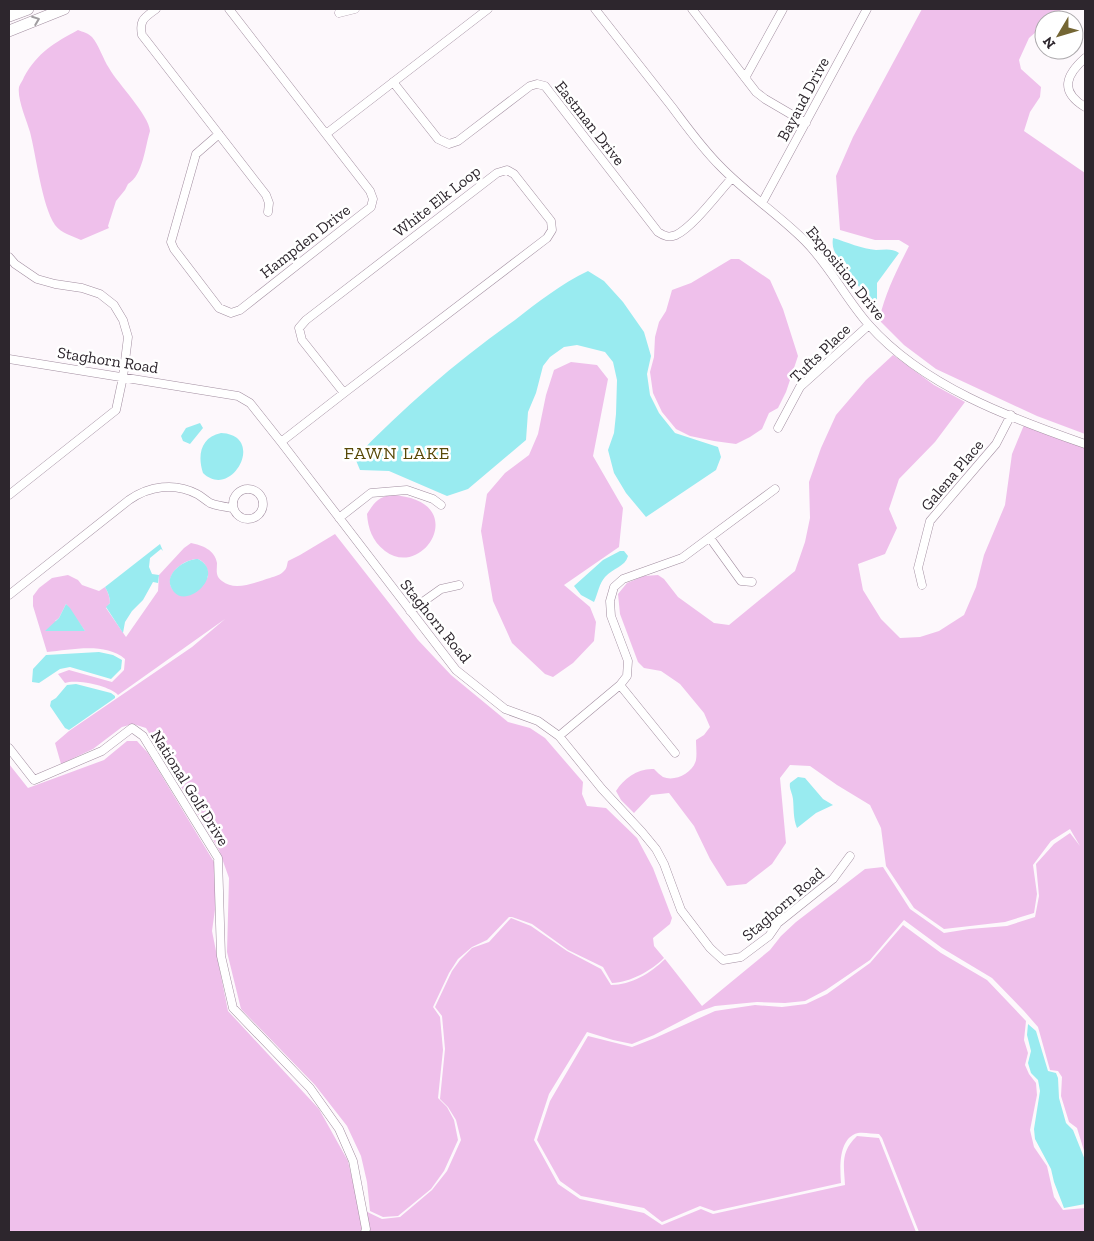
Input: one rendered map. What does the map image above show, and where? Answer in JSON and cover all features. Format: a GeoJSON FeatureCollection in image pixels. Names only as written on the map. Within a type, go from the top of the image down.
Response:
{"type":"FeatureCollection","features":[{"type":"Feature","properties":{"kind":"main road"},"geometry":{"type":"LineString","coordinates":[[9,16],[28,9]]}},
{"type":"Feature","properties":{"kind":"main road"},"geometry":{"type":"LineString","coordinates":[[9,31],[64,9]]}},
{"type":"Feature","properties":{"kind":"street"},"geometry":{"type":"LineString","coordinates":[[156,9],[144,18],[140,26],[142,35],[266,195],[269,203],[268,212]]}},
{"type":"Feature","properties":{"kind":"street","name":"Hampden Drive"},"geometry":{"type":"LineString","coordinates":[[219,134],[196,154],[171,242],[174,250],[219,308],[231,313],[240,310],[371,207],[373,199],[370,191],[229,9]]}},
{"type":"Feature","properties":{"kind":"street"},"geometry":{"type":"LineString","coordinates":[[339,13],[355,9]]}},
{"type":"Feature","properties":{"kind":"street"},"geometry":{"type":"LineString","coordinates":[[326,134],[488,9]]}},
{"type":"Feature","properties":{"kind":"street","name":"Exposition Drive"},"geometry":{"type":"LineString","coordinates":[[595,9],[705,149],[732,178],[792,228],[821,258],[869,325],[897,352],[932,378],[970,398],[1085,444]]}},
{"type":"Feature","properties":{"kind":"street"},"geometry":{"type":"LineString","coordinates":[[745,78],[782,9]]}},
{"type":"Feature","properties":{"kind":"street","name":"Bayaud Drive"},"geometry":{"type":"LineString","coordinates":[[762,203],[867,9]]}},
{"type":"Feature","properties":{"kind":"street"},"geometry":{"type":"LineString","coordinates":[[695,10],[756,92],[765,100],[806,123]]}},
{"type":"Feature","properties":{"kind":"street"},"geometry":{"type":"LineString","coordinates":[[1085,58],[1071,72],[1068,84],[1072,97],[1085,107]]}},
{"type":"Feature","properties":{"kind":"street","name":"Eastman Drive"},"geometry":{"type":"LineString","coordinates":[[393,82],[438,139],[449,144],[458,141],[530,86],[537,84],[545,86],[658,232],[665,236],[675,236],[689,225],[732,178]]}},
{"type":"Feature","properties":{"kind":"street","name":"White Elk Loop"},"geometry":{"type":"LineString","coordinates":[[281,442],[547,238],[552,230],[551,221],[514,174],[507,170],[497,173],[306,320],[299,328],[302,340],[344,393]]}},
{"type":"Feature","properties":{"kind":"street"},"geometry":{"type":"LineString","coordinates":[[9,257],[15,264],[37,279],[82,288],[100,294],[114,305],[123,320],[128,337],[123,377],[116,410],[9,495]]}},
{"type":"Feature","properties":{"kind":"street","name":"Tufts Place"},"geometry":{"type":"LineString","coordinates":[[778,428],[800,387],[869,325]]}},
{"type":"Feature","properties":{"kind":"street","name":"Staghorn Road"},"geometry":{"type":"LineString","coordinates":[[9,358],[243,398],[250,403],[456,670],[505,709],[538,721],[559,736],[602,790],[656,849],[664,864],[681,910],[710,948],[723,960],[741,957],[769,936],[778,923],[833,879],[850,856]]}},
{"type":"Feature","properties":{"kind":"street","name":"Galena Place"},"geometry":{"type":"LineString","coordinates":[[922,585],[918,568],[930,521],[996,444],[1011,415]]}},
{"type":"Feature","properties":{"kind":"street"},"geometry":{"type":"LineString","coordinates":[[9,595],[129,500],[144,491],[166,486],[177,487],[196,493],[210,503],[233,508]]}},
{"type":"Feature","properties":{"kind":"street"},"geometry":{"type":"LineString","coordinates":[[339,518],[371,492],[407,490],[433,499],[441,505]]}},
{"type":"Feature","properties":{"kind":"street"},"geometry":{"type":"LineString","coordinates":[[559,736],[620,685],[627,676],[628,661],[611,616],[610,601],[614,587],[623,578],[682,558],[775,490]]}},
{"type":"Feature","properties":{"kind":"street"},"geometry":{"type":"LineString","coordinates":[[710,538],[741,581],[752,582]]}},
{"type":"Feature","properties":{"kind":"street"},"geometry":{"type":"LineString","coordinates":[[410,611],[441,589],[459,585]]}},
{"type":"Feature","properties":{"kind":"street"},"geometry":{"type":"LineString","coordinates":[[620,685],[675,753]]}},
{"type":"Feature","properties":{"kind":"street","name":"National Golf Drive"},"geometry":{"type":"LineString","coordinates":[[9,748],[34,780],[102,751],[132,728],[143,736],[218,858],[221,956],[233,1008],[310,1088],[339,1129],[353,1161],[365,1221],[365,1232]]}},
{"type":"Feature","properties":{"kind":"shaded area"},"geometry":{"type":"Polygon","coordinates":[[[922,9],[1062,9],[1034,10],[1034,34],[1029,38],[1019,60],[1021,69],[1041,87],[1040,97],[1030,112],[1024,131],[1085,173],[1085,434],[1037,416],[936,369],[904,345],[879,320],[888,291],[909,246],[899,240],[875,240],[840,230],[836,176],[853,137],[922,9]]]}},
{"type":"Feature","properties":{"kind":"shaded area"},"geometry":{"type":"Polygon","coordinates":[[[78,30],[92,37],[113,75],[144,117],[150,131],[143,160],[137,174],[116,201],[109,228],[81,240],[60,230],[50,216],[19,92],[19,87],[24,77],[35,61],[54,44],[78,30]]]}},
{"type":"Feature","properties":{"kind":"shaded area"},"geometry":{"type":"Polygon","coordinates":[[[731,259],[739,259],[770,280],[783,309],[798,356],[786,392],[778,408],[769,413],[762,429],[736,444],[690,436],[676,429],[662,412],[653,393],[650,372],[659,322],[666,311],[672,290],[691,283],[731,259]]]}},
{"type":"Feature","properties":{"kind":"shaded area"},"geometry":{"type":"Polygon","coordinates":[[[893,355],[934,385],[965,402],[935,442],[899,479],[889,509],[897,528],[885,554],[858,564],[863,590],[881,619],[900,638],[920,637],[939,631],[964,615],[976,587],[984,555],[1005,505],[1012,454],[1024,425],[1085,445],[1085,1154],[1077,1128],[1069,1122],[1061,1096],[1062,1077],[1058,1071],[1050,1070],[1038,1027],[992,978],[942,948],[904,920],[870,960],[826,990],[805,1001],[785,1003],[757,1002],[715,1006],[698,1012],[632,1044],[587,1032],[549,1094],[534,1140],[558,1184],[580,1199],[644,1213],[662,1225],[701,1209],[713,1214],[845,1185],[844,1159],[845,1153],[852,1142],[857,1136],[879,1138],[916,1232],[9,1232],[9,764],[28,788],[104,760],[127,741],[137,741],[148,753],[214,862],[218,888],[212,931],[228,1011],[319,1109],[348,1161],[359,1208],[382,1219],[400,1217],[432,1190],[447,1171],[461,1140],[456,1120],[448,1107],[440,1099],[445,1049],[442,1016],[435,1007],[452,971],[460,960],[472,948],[489,942],[511,918],[531,926],[567,951],[601,969],[611,985],[626,983],[640,977],[665,959],[702,1006],[770,950],[796,922],[865,869],[883,867],[910,909],[944,933],[1007,926],[1035,917],[1039,896],[1036,864],[1054,844],[1070,833],[1080,846],[1070,829],[1051,841],[1033,865],[1037,894],[1034,913],[1005,922],[944,929],[914,908],[886,866],[881,828],[870,805],[810,766],[790,765],[780,778],[786,843],[772,864],[746,884],[727,886],[710,859],[694,826],[669,793],[651,795],[634,813],[621,800],[616,791],[627,778],[642,770],[654,769],[663,777],[668,778],[683,775],[691,769],[696,760],[696,740],[704,735],[710,727],[704,713],[680,684],[661,671],[644,668],[638,662],[620,614],[618,594],[627,583],[644,576],[658,575],[664,579],[678,597],[714,623],[729,625],[795,571],[805,542],[810,518],[809,482],[821,448],[836,415],[866,380],[893,355]]]}},
{"type":"Feature","properties":{"kind":"shaded area"},"geometry":{"type":"Polygon","coordinates":[[[571,362],[597,365],[608,379],[593,456],[623,508],[619,547],[564,585],[590,607],[596,622],[594,641],[573,663],[553,677],[545,674],[512,643],[493,601],[481,531],[487,494],[505,473],[529,455],[538,434],[546,395],[554,370],[571,362]]]}},
{"type":"Feature","properties":{"kind":"shaded area"},"geometry":{"type":"Polygon","coordinates":[[[391,495],[416,500],[430,510],[435,522],[433,536],[426,548],[414,555],[400,557],[385,551],[377,543],[368,524],[367,514],[372,507],[383,497],[391,495]]]}},
{"type":"Feature","properties":{"kind":"shaded area"},"geometry":{"type":"Polygon","coordinates":[[[335,534],[418,640],[451,675],[508,722],[530,728],[545,738],[583,782],[582,794],[587,806],[606,808],[637,838],[653,868],[672,918],[670,924],[653,938],[654,946],[664,958],[640,975],[619,982],[612,983],[603,967],[568,950],[532,924],[512,917],[509,917],[487,940],[472,947],[458,959],[449,973],[433,1007],[440,1017],[443,1050],[438,1098],[447,1107],[454,1120],[458,1140],[444,1171],[431,1189],[398,1216],[383,1217],[370,1211],[367,1182],[361,1156],[347,1126],[315,1085],[241,1009],[227,952],[229,878],[219,850],[146,728],[133,724],[122,727],[93,749],[61,764],[55,743],[69,731],[192,647],[225,619],[118,695],[93,684],[65,683],[58,674],[69,670],[112,682],[124,670],[125,659],[108,650],[88,648],[47,652],[33,606],[33,596],[39,588],[52,578],[68,575],[78,580],[82,585],[99,591],[105,587],[110,601],[106,608],[126,637],[158,591],[159,575],[191,543],[211,551],[216,558],[218,577],[233,586],[252,584],[280,574],[286,569],[288,561],[335,534]],[[198,559],[184,563],[177,568],[170,579],[170,586],[182,596],[208,577],[206,566],[198,559]],[[66,604],[59,618],[55,621],[85,631],[66,604]]]}},
{"type":"Feature","properties":{"kind":"shaded area"},"geometry":{"type":"Polygon","coordinates":[[[903,925],[941,953],[987,980],[1026,1021],[1024,1040],[1028,1053],[1025,1065],[1036,1083],[1037,1095],[1030,1130],[1034,1147],[1047,1166],[1054,1197],[1063,1210],[1085,1208],[1085,1232],[919,1232],[879,1134],[858,1133],[851,1136],[847,1141],[842,1154],[841,1183],[714,1211],[700,1206],[662,1222],[644,1208],[581,1196],[560,1181],[537,1140],[550,1101],[588,1036],[632,1047],[715,1011],[755,1005],[782,1007],[806,1004],[827,994],[870,963],[903,925]]]}},
{"type":"Feature","properties":{"kind":"water"},"geometry":{"type":"Polygon","coordinates":[[[833,238],[865,248],[891,250],[899,253],[877,283],[877,307],[846,272],[848,265],[836,253],[833,247],[833,238]]]}},
{"type":"Feature","properties":{"kind":"water"},"geometry":{"type":"Polygon","coordinates":[[[588,271],[604,281],[623,302],[644,332],[651,356],[647,374],[650,395],[659,413],[675,433],[718,447],[721,457],[716,470],[646,517],[626,493],[614,473],[608,450],[614,433],[616,414],[617,380],[613,362],[605,352],[577,345],[564,347],[550,357],[543,366],[536,393],[528,412],[526,440],[468,489],[447,496],[389,471],[360,470],[355,458],[432,385],[541,300],[588,271]]]}},
{"type":"Feature","properties":{"kind":"water"},"geometry":{"type":"Polygon","coordinates":[[[200,423],[203,428],[190,444],[183,441],[181,436],[186,428],[200,423]]]}},
{"type":"Feature","properties":{"kind":"water"},"geometry":{"type":"Polygon","coordinates":[[[221,433],[235,436],[242,444],[243,454],[240,464],[234,473],[225,479],[214,479],[203,473],[200,460],[201,453],[209,438],[221,433]]]}},
{"type":"Feature","properties":{"kind":"water"},"geometry":{"type":"Polygon","coordinates":[[[160,544],[163,551],[161,549],[150,558],[149,567],[152,574],[159,575],[158,583],[153,582],[143,600],[132,611],[125,622],[123,633],[106,607],[110,601],[105,587],[160,544]]]}},
{"type":"Feature","properties":{"kind":"water"},"geometry":{"type":"Polygon","coordinates":[[[620,551],[624,551],[628,556],[626,560],[605,577],[594,602],[581,595],[574,586],[603,560],[620,551]]]}},
{"type":"Feature","properties":{"kind":"water"},"geometry":{"type":"Polygon","coordinates":[[[198,559],[206,565],[208,572],[207,580],[196,593],[180,596],[170,586],[172,575],[181,565],[198,559]]]}},
{"type":"Feature","properties":{"kind":"water"},"geometry":{"type":"Polygon","coordinates":[[[66,604],[85,631],[45,631],[59,618],[66,604]]]}},
{"type":"Feature","properties":{"kind":"water"},"geometry":{"type":"Polygon","coordinates":[[[99,652],[113,655],[122,660],[121,669],[111,679],[70,667],[60,669],[39,683],[32,682],[33,669],[46,655],[99,652]]]}},
{"type":"Feature","properties":{"kind":"water"},"geometry":{"type":"Polygon","coordinates":[[[76,684],[111,693],[115,698],[69,730],[65,728],[50,706],[51,701],[67,685],[76,684]]]}},
{"type":"Feature","properties":{"kind":"water"},"geometry":{"type":"Polygon","coordinates":[[[798,777],[805,778],[823,799],[833,805],[816,813],[797,828],[790,783],[798,777]]]}},
{"type":"Feature","properties":{"kind":"water"},"geometry":{"type":"Polygon","coordinates":[[[1028,1024],[1036,1031],[1048,1071],[1056,1073],[1059,1098],[1066,1123],[1073,1130],[1085,1160],[1085,1204],[1064,1208],[1051,1169],[1035,1139],[1034,1129],[1040,1091],[1038,1080],[1031,1073],[1028,1063],[1031,1051],[1027,1035],[1028,1024]]]}},
{"type":"Feature","properties":{"kind":"district","name":"FAWN LAKE"},"geometry":{"type":"Point","coordinates":[397,453]}}]}
